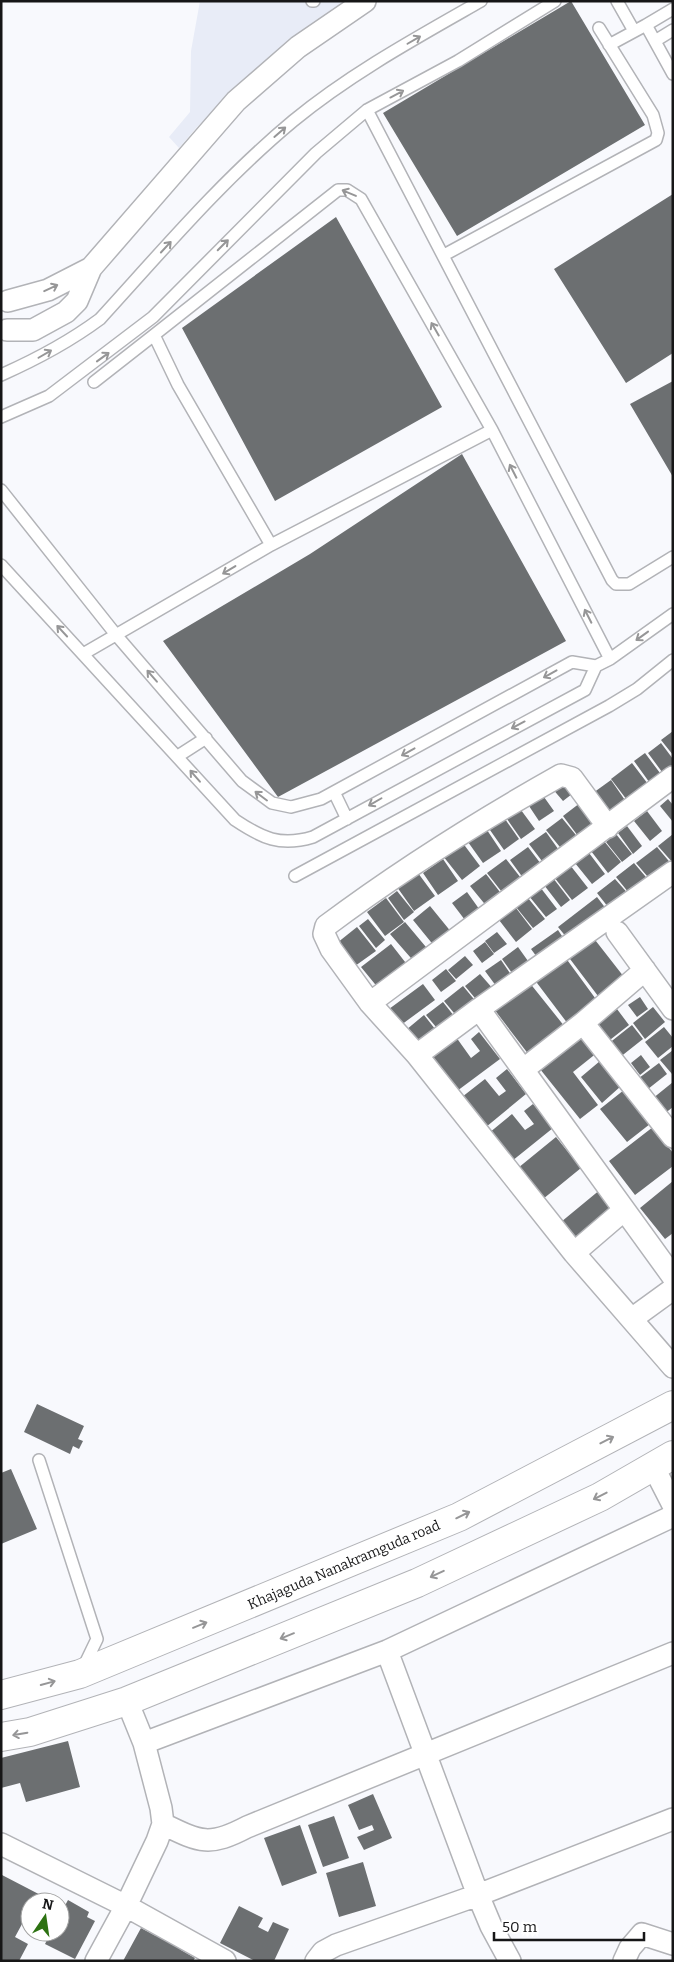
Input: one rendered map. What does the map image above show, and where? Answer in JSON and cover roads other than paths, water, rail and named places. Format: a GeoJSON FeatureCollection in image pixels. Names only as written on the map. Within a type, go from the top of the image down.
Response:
{"type":"FeatureCollection","features":[{"type":"Feature","properties":{"kind":"main road","name":"Khajaguda Nanakramguda road"},"geometry":{"type":"LineString","coordinates":[[1,1695],[80,1674],[460,1517],[673,1405]]}},
{"type":"Feature","properties":{"kind":"main road"},"geometry":{"type":"LineString","coordinates":[[1,1737],[30,1732],[128,1701],[417,1583],[600,1497],[663,1462]]}},
{"type":"Feature","properties":{"kind":"street"},"geometry":{"type":"LineString","coordinates":[[4,331],[33,330],[66,312],[77,300],[91,268],[236,101],[298,47],[366,1]]}},
{"type":"Feature","properties":{"kind":"street"},"geometry":{"type":"LineString","coordinates":[[5,299],[48,290],[91,268]]}},
{"type":"Feature","properties":{"kind":"street"},"geometry":{"type":"LineString","coordinates":[[4,331],[14,319],[12,306],[5,299]]}},
{"type":"Feature","properties":{"kind":"street"},"geometry":{"type":"LineString","coordinates":[[608,827],[572,778],[561,775],[453,837],[377,888],[326,926],[324,934],[331,949],[370,1003],[417,1055],[574,1252],[670,1359]]}},
{"type":"Feature","properties":{"kind":"street"},"geometry":{"type":"LineString","coordinates":[[370,1003],[673,777]]}},
{"type":"Feature","properties":{"kind":"street"},"geometry":{"type":"LineString","coordinates":[[417,1055],[673,872]]}},
{"type":"Feature","properties":{"kind":"street"},"geometry":{"type":"LineString","coordinates":[[617,932],[673,1009]]}},
{"type":"Feature","properties":{"kind":"street"},"geometry":{"type":"LineString","coordinates":[[524,1069],[583,1023],[645,970]]}},
{"type":"Feature","properties":{"kind":"street"},"geometry":{"type":"LineString","coordinates":[[479,1009],[673,1278]]}},
{"type":"Feature","properties":{"kind":"street"},"geometry":{"type":"LineString","coordinates":[[583,1023],[673,1137]]}},
{"type":"Feature","properties":{"kind":"street"},"geometry":{"type":"LineString","coordinates":[[574,1252],[623,1210]]}},
{"type":"Feature","properties":{"kind":"street"},"geometry":{"type":"LineString","coordinates":[[633,1318],[673,1289]]}},
{"type":"Feature","properties":{"kind":"street"},"geometry":{"type":"LineString","coordinates":[[663,1462],[673,1505]]}},
{"type":"Feature","properties":{"kind":"street"},"geometry":{"type":"LineString","coordinates":[[144,1743],[387,1651],[673,1516]]}},
{"type":"Feature","properties":{"kind":"street"},"geometry":{"type":"LineString","coordinates":[[387,1651],[490,1926],[510,1961]]}},
{"type":"Feature","properties":{"kind":"street"},"geometry":{"type":"LineString","coordinates":[[163,1824],[194,1839],[211,1840],[227,1837],[247,1826],[426,1755],[673,1653]]}},
{"type":"Feature","properties":{"kind":"street"},"geometry":{"type":"LineString","coordinates":[[96,1961],[126,1906],[157,1841],[163,1824],[161,1808],[144,1743],[128,1701]]}},
{"type":"Feature","properties":{"kind":"street"},"geometry":{"type":"LineString","coordinates":[[316,1961],[323,1952],[336,1945],[478,1895],[673,1819]]}},
{"type":"Feature","properties":{"kind":"street"},"geometry":{"type":"LineString","coordinates":[[1,1844],[126,1906],[225,1961]]}},
{"type":"Feature","properties":{"kind":"street"},"geometry":{"type":"LineString","coordinates":[[624,1961],[630,1948],[642,1934],[673,1944]]}},
{"type":"Feature","properties":{"kind":"lane"},"geometry":{"type":"LineString","coordinates":[[1,375],[36,360],[74,338],[100,319],[233,174],[294,120],[369,66],[481,1]]}},
{"type":"Feature","properties":{"kind":"lane"},"geometry":{"type":"LineString","coordinates":[[1,417],[49,396],[153,317],[316,154],[367,110],[458,61],[555,1]]}},
{"type":"Feature","properties":{"kind":"lane"},"geometry":{"type":"LineString","coordinates":[[617,1],[634,31]]}},
{"type":"Feature","properties":{"kind":"lane"},"geometry":{"type":"LineString","coordinates":[[609,45],[673,9]]}},
{"type":"Feature","properties":{"kind":"lane"},"geometry":{"type":"LineString","coordinates":[[646,25],[673,74]]}},
{"type":"Feature","properties":{"kind":"lane"},"geometry":{"type":"LineString","coordinates":[[444,256],[656,140],[658,133],[653,115],[599,28]]}},
{"type":"Feature","properties":{"kind":"lane"},"geometry":{"type":"LineString","coordinates":[[655,41],[673,30]]}},
{"type":"Feature","properties":{"kind":"lane"},"geometry":{"type":"LineString","coordinates":[[367,110],[612,580],[616,584],[629,584],[673,557]]}},
{"type":"Feature","properties":{"kind":"lane"},"geometry":{"type":"LineString","coordinates":[[94,382],[338,190],[347,190],[361,200],[492,430],[610,659]]}},
{"type":"Feature","properties":{"kind":"lane"},"geometry":{"type":"LineString","coordinates":[[154,335],[178,385],[271,545]]}},
{"type":"Feature","properties":{"kind":"lane"},"geometry":{"type":"LineString","coordinates":[[83,654],[271,545],[492,430]]}},
{"type":"Feature","properties":{"kind":"lane"},"geometry":{"type":"LineString","coordinates":[[1,490],[117,636],[242,781],[272,803],[291,807],[321,799],[572,662],[596,666],[610,659],[673,614]]}},
{"type":"Feature","properties":{"kind":"lane"},"geometry":{"type":"LineString","coordinates":[[1,565],[235,820],[258,836],[277,841],[299,842],[313,837],[585,690],[596,666]]}},
{"type":"Feature","properties":{"kind":"lane"},"geometry":{"type":"LineString","coordinates":[[295,876],[609,706],[637,689],[673,660]]}},
{"type":"Feature","properties":{"kind":"lane"},"geometry":{"type":"LineString","coordinates":[[178,756],[206,738]]}},
{"type":"Feature","properties":{"kind":"lane"},"geometry":{"type":"LineString","coordinates":[[334,792],[347,819]]}},
{"type":"Feature","properties":{"kind":"lane"},"geometry":{"type":"LineString","coordinates":[[39,1460],[97,1639],[80,1674]]}}]}
